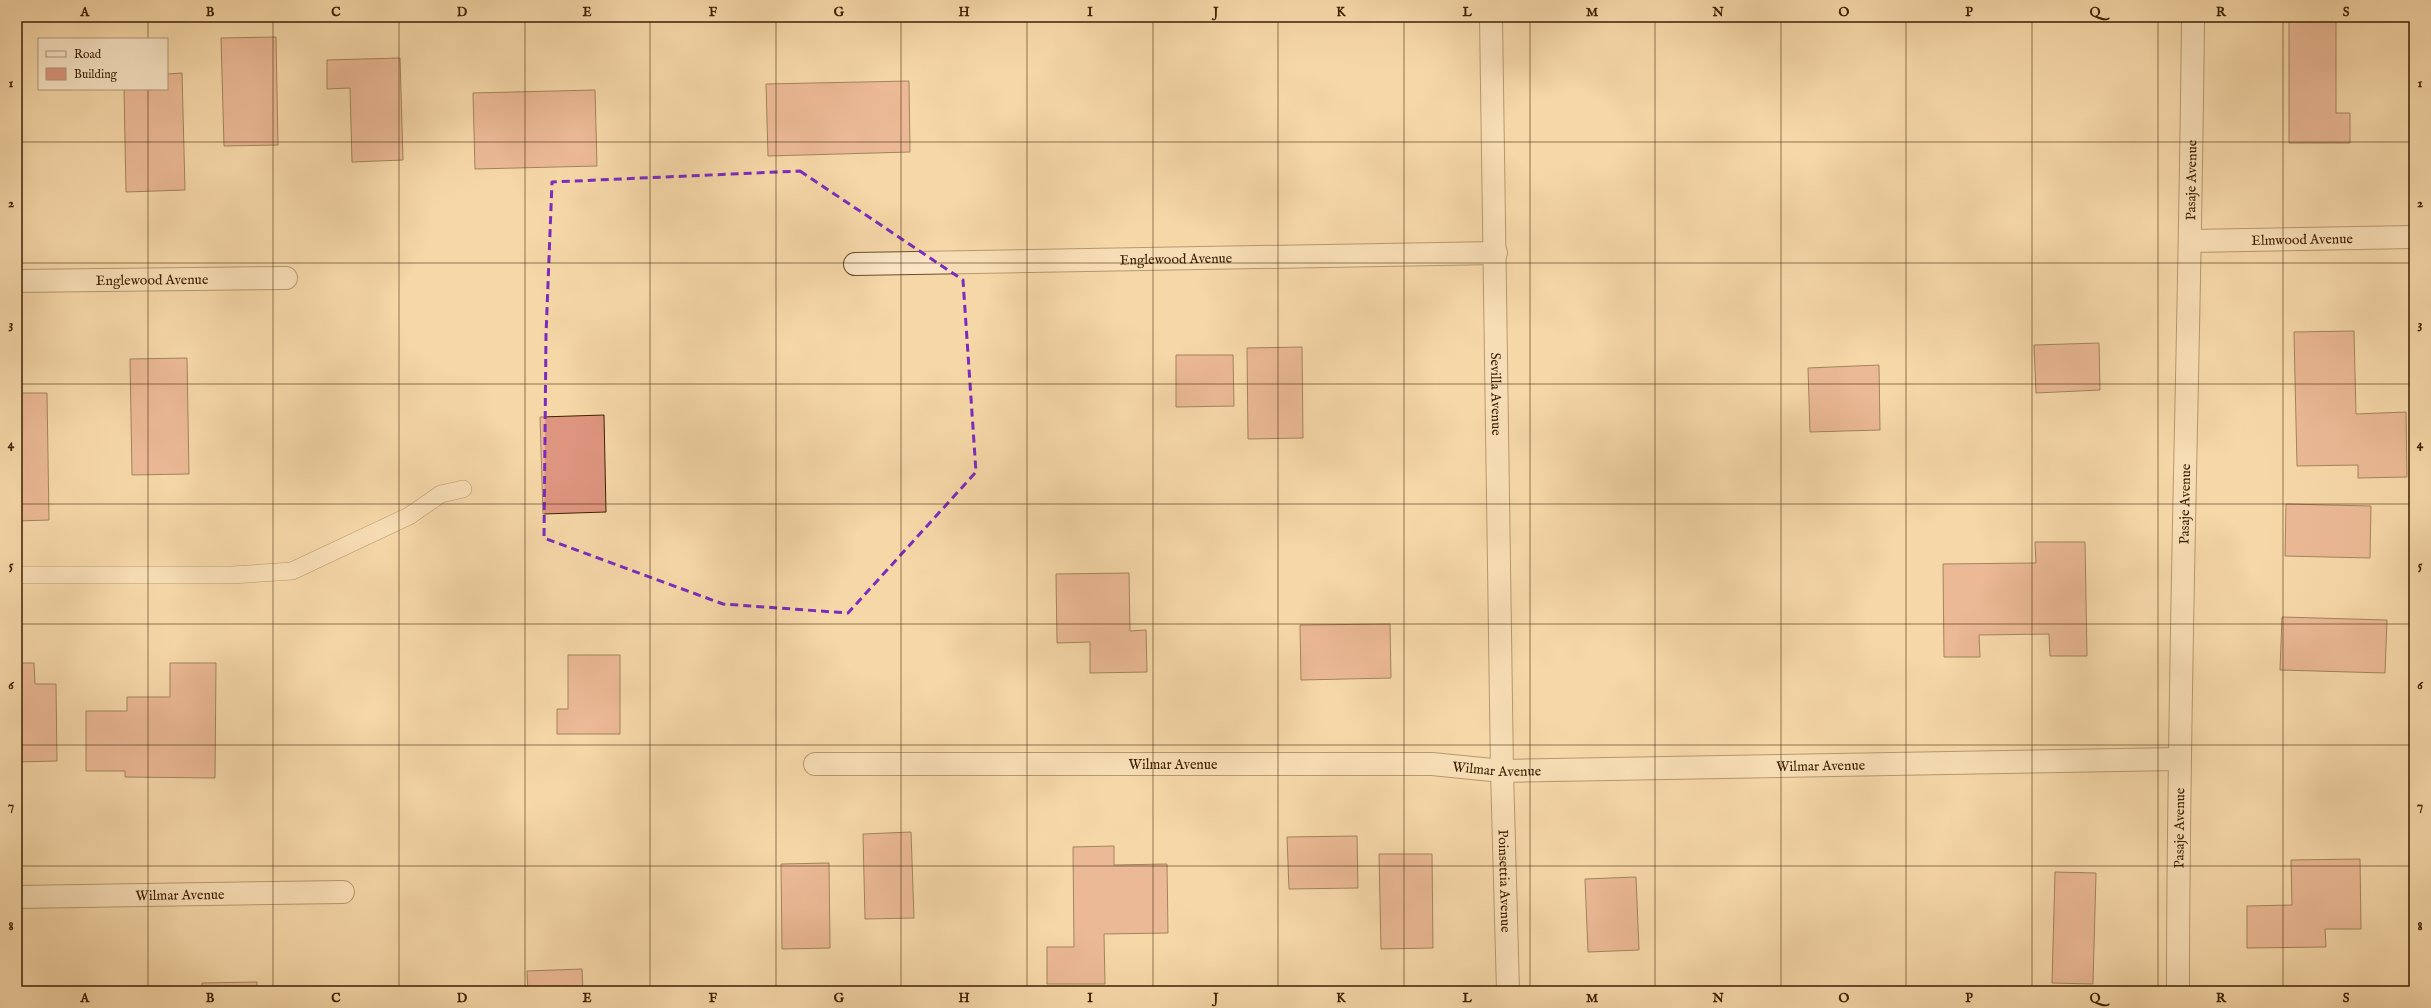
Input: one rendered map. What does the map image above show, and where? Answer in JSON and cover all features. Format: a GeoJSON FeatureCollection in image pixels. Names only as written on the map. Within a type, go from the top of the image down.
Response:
{"type":"FeatureCollection","features":[{"type":"Feature","properties":{"kind":"street","name":"Sevilla Avenue"},"geometry":{"type":"LineString","coordinates":[[1491,17],[1496,253],[1502,771]]}},
{"type":"Feature","properties":{"kind":"street","name":"Pasaje Avenue"},"geometry":{"type":"LineString","coordinates":[[2178,991],[2178,759],[2191,241],[2193,17]]}},
{"type":"Feature","properties":{"kind":"street","name":"Elmwood Avenue"},"geometry":{"type":"LineString","coordinates":[[2191,241],[2414,237]]}},
{"type":"Feature","properties":{"kind":"street","name":"Englewood Avenue"},"geometry":{"type":"LineString","coordinates":[[855,264],[1496,253]]}},
{"type":"Feature","properties":{"kind":"street","name":"Englewood Avenue"},"geometry":{"type":"LineString","coordinates":[[17,281],[286,278]]}},
{"type":"Feature","properties":{"kind":"street","name":"Wilmar Avenue"},"geometry":{"type":"LineString","coordinates":[[815,764],[1432,764],[1502,771],[2178,759]]}},
{"type":"Feature","properties":{"kind":"street","name":"Poinsettia Avenue"},"geometry":{"type":"LineString","coordinates":[[1502,771],[1508,991]]}},
{"type":"Feature","properties":{"kind":"street","name":"Wilmar Avenue"},"geometry":{"type":"LineString","coordinates":[[17,897],[343,892]]}},
{"type":"Feature","properties":{"kind":"lane"},"geometry":{"type":"LineString","coordinates":[[17,575],[217,575],[292,571],[409,516],[441,494],[463,489]]}},
{"type":"Feature","properties":{"kind":"highlighted area"},"geometry":{"type":"Polygon","coordinates":[[[800,171],[963,280],[976,472],[848,613],[723,604],[544,538],[546,335],[552,182],[800,171]]]}},
{"type":"Feature","properties":{"kind":"building"},"geometry":{"type":"Polygon","coordinates":[[[2289,17],[2336,17],[2336,113],[2350,113],[2350,143],[2289,143],[2289,17]]]}},
{"type":"Feature","properties":{"kind":"building"},"geometry":{"type":"Polygon","coordinates":[[[276,37],[278,145],[224,146],[221,38],[276,37]]]}},
{"type":"Feature","properties":{"kind":"building"},"geometry":{"type":"Polygon","coordinates":[[[400,58],[403,160],[352,162],[350,88],[327,89],[327,60],[400,58]]]}},
{"type":"Feature","properties":{"kind":"building"},"geometry":{"type":"Polygon","coordinates":[[[182,73],[185,190],[126,192],[124,90],[168,90],[168,74],[182,73]]]}},
{"type":"Feature","properties":{"kind":"building"},"geometry":{"type":"Polygon","coordinates":[[[909,81],[910,152],[768,156],[766,84],[909,81]]]}},
{"type":"Feature","properties":{"kind":"building"},"geometry":{"type":"Polygon","coordinates":[[[595,90],[597,166],[475,169],[473,93],[595,90]]]}},
{"type":"Feature","properties":{"kind":"building"},"geometry":{"type":"Polygon","coordinates":[[[2354,331],[2356,414],[2406,412],[2407,477],[2358,478],[2358,465],[2297,466],[2294,332],[2354,331]]]}},
{"type":"Feature","properties":{"kind":"building"},"geometry":{"type":"Polygon","coordinates":[[[2099,343],[2100,390],[2036,393],[2034,345],[2099,343]]]}},
{"type":"Feature","properties":{"kind":"building"},"geometry":{"type":"Polygon","coordinates":[[[1302,347],[1303,438],[1248,439],[1247,348],[1302,347]]]}},
{"type":"Feature","properties":{"kind":"building"},"geometry":{"type":"Polygon","coordinates":[[[1176,355],[1233,355],[1234,406],[1176,407],[1176,355]]]}},
{"type":"Feature","properties":{"kind":"building"},"geometry":{"type":"Polygon","coordinates":[[[187,358],[189,474],[132,475],[130,359],[187,358]]]}},
{"type":"Feature","properties":{"kind":"building"},"geometry":{"type":"Polygon","coordinates":[[[1879,365],[1880,430],[1810,432],[1808,368],[1879,365]]]}},
{"type":"Feature","properties":{"kind":"building"},"geometry":{"type":"Polygon","coordinates":[[[17,393],[47,393],[49,520],[17,521],[17,393]]]}},
{"type":"Feature","properties":{"kind":"building"},"geometry":{"type":"Polygon","coordinates":[[[604,415],[606,512],[543,514],[540,417],[604,415]]]}},
{"type":"Feature","properties":{"kind":"building"},"geometry":{"type":"Polygon","coordinates":[[[2286,504],[2371,506],[2370,558],[2285,556],[2286,504]]]}},
{"type":"Feature","properties":{"kind":"building"},"geometry":{"type":"Polygon","coordinates":[[[2035,542],[2085,542],[2087,656],[2050,656],[2049,634],[1979,635],[1980,657],[1944,657],[1943,564],[2036,563],[2035,542]]]}},
{"type":"Feature","properties":{"kind":"building"},"geometry":{"type":"Polygon","coordinates":[[[1129,573],[1130,631],[1146,630],[1147,672],[1090,673],[1090,642],[1057,643],[1056,574],[1129,573]]]}},
{"type":"Feature","properties":{"kind":"building"},"geometry":{"type":"Polygon","coordinates":[[[2282,617],[2387,620],[2385,673],[2280,670],[2282,617]]]}},
{"type":"Feature","properties":{"kind":"building"},"geometry":{"type":"Polygon","coordinates":[[[1390,624],[1391,678],[1301,680],[1300,625],[1390,624]]]}},
{"type":"Feature","properties":{"kind":"building"},"geometry":{"type":"Polygon","coordinates":[[[568,655],[620,655],[620,734],[557,734],[557,709],[568,709],[568,655]]]}},
{"type":"Feature","properties":{"kind":"building"},"geometry":{"type":"Polygon","coordinates":[[[17,663],[34,663],[35,684],[56,684],[57,761],[17,762],[17,663]]]}},
{"type":"Feature","properties":{"kind":"building"},"geometry":{"type":"Polygon","coordinates":[[[170,663],[216,663],[215,778],[125,777],[125,771],[86,771],[86,711],[127,711],[127,697],[170,697],[170,663]]]}},
{"type":"Feature","properties":{"kind":"building"},"geometry":{"type":"Polygon","coordinates":[[[911,832],[914,918],[865,919],[863,834],[911,832]]]}},
{"type":"Feature","properties":{"kind":"building"},"geometry":{"type":"Polygon","coordinates":[[[1357,836],[1358,888],[1289,889],[1287,837],[1357,836]]]}},
{"type":"Feature","properties":{"kind":"building"},"geometry":{"type":"Polygon","coordinates":[[[1114,846],[1114,865],[1167,864],[1168,933],[1104,934],[1105,984],[1047,984],[1047,947],[1074,947],[1073,847],[1114,846]]]}},
{"type":"Feature","properties":{"kind":"building"},"geometry":{"type":"Polygon","coordinates":[[[1379,854],[1432,854],[1433,948],[1381,949],[1379,854]]]}},
{"type":"Feature","properties":{"kind":"building"},"geometry":{"type":"Polygon","coordinates":[[[2360,859],[2361,929],[2325,929],[2326,947],[2247,948],[2247,906],[2292,905],[2291,860],[2360,859]]]}},
{"type":"Feature","properties":{"kind":"building"},"geometry":{"type":"Polygon","coordinates":[[[829,863],[830,948],[782,949],[781,864],[829,863]]]}},
{"type":"Feature","properties":{"kind":"building"},"geometry":{"type":"Polygon","coordinates":[[[2055,872],[2096,873],[2093,984],[2052,983],[2055,872]]]}},
{"type":"Feature","properties":{"kind":"building"},"geometry":{"type":"Polygon","coordinates":[[[1636,877],[1639,950],[1588,952],[1585,879],[1636,877]]]}},
{"type":"Feature","properties":{"kind":"building"},"geometry":{"type":"Polygon","coordinates":[[[582,969],[583,991],[528,991],[527,971],[582,969]]]}},
{"type":"Feature","properties":{"kind":"building"},"geometry":{"type":"Polygon","coordinates":[[[257,982],[257,991],[202,991],[202,983],[257,982]]]}}]}
